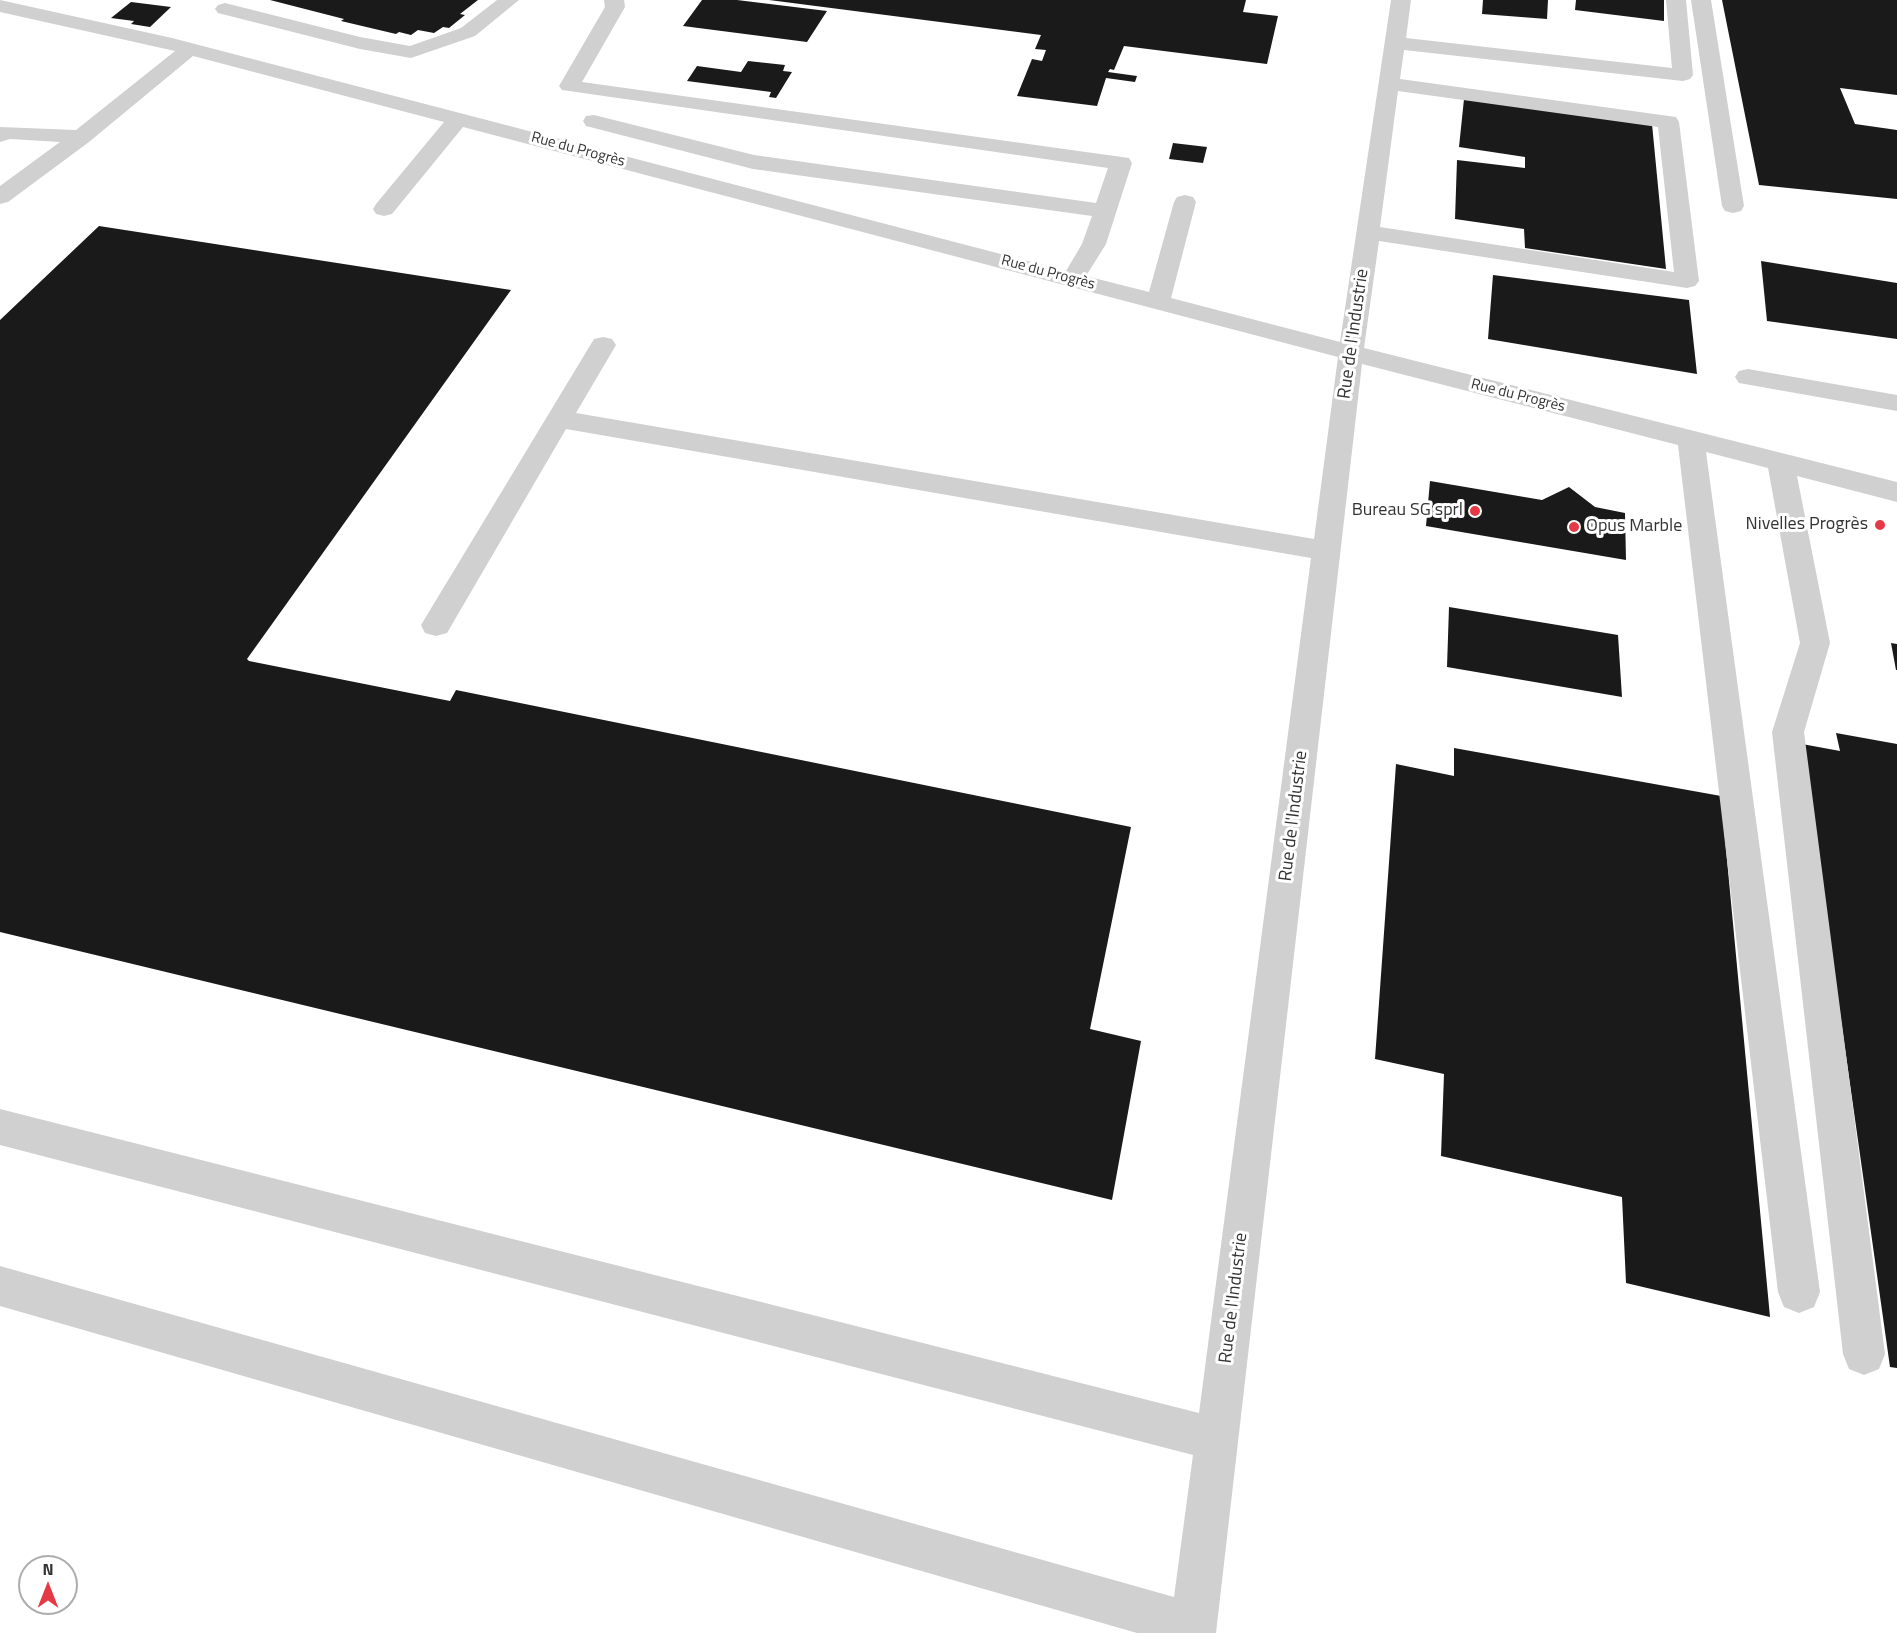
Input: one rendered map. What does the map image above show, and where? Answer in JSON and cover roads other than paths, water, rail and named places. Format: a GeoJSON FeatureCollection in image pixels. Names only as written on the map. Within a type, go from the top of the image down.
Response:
{"type":"FeatureCollection","features":[{"type":"Feature","properties":{"kind":"street"},"geometry":{"type":"LineString","coordinates":[[0,197],[81,137],[194,41],[230,4],[360,43],[411,52],[468,32],[509,0]]}},
{"type":"Feature","properties":{"kind":"street"},"geometry":{"type":"LineString","coordinates":[[614,0],[615,7],[570,86],[1121,163],[1094,244],[1072,280]]}},
{"type":"Feature","properties":{"kind":"street","name":"Rue de l'Industrie"},"geometry":{"type":"LineString","coordinates":[[1194,1629],[1351,353],[1401,0]]}},
{"type":"Feature","properties":{"kind":"street"},"geometry":{"type":"LineString","coordinates":[[1395,43],[1683,75],[1676,0]]}},
{"type":"Feature","properties":{"kind":"street"},"geometry":{"type":"LineString","coordinates":[[1701,0],[1733,207]]}},
{"type":"Feature","properties":{"kind":"street","name":"Rue du Progrès"},"geometry":{"type":"LineString","coordinates":[[0,6],[194,41],[458,119],[1351,353],[1897,492]]}},
{"type":"Feature","properties":{"kind":"street"},"geometry":{"type":"LineString","coordinates":[[1368,232],[1687,281],[1668,122],[1389,84]]}},
{"type":"Feature","properties":{"kind":"street"},"geometry":{"type":"LineString","coordinates":[[384,209],[458,119]]}},
{"type":"Feature","properties":{"kind":"street"},"geometry":{"type":"LineString","coordinates":[[594,121],[753,162],[1105,211]]}},
{"type":"Feature","properties":{"kind":"street"},"geometry":{"type":"LineString","coordinates":[[0,136],[5,132],[81,137]]}},
{"type":"Feature","properties":{"kind":"street"},"geometry":{"type":"LineString","coordinates":[[1158,302],[1185,202]]}},
{"type":"Feature","properties":{"kind":"street"},"geometry":{"type":"LineString","coordinates":[[436,625],[603,345]]}},
{"type":"Feature","properties":{"kind":"street"},"geometry":{"type":"LineString","coordinates":[[1748,377],[1897,403]]}},
{"type":"Feature","properties":{"kind":"street"},"geometry":{"type":"LineString","coordinates":[[559,419],[1327,551]]}},
{"type":"Feature","properties":{"kind":"street"},"geometry":{"type":"LineString","coordinates":[[1691,440],[1799,1292]]}},
{"type":"Feature","properties":{"kind":"street"},"geometry":{"type":"LineString","coordinates":[[1781,463],[1815,643],[1788,732],[1864,1354]]}},
{"type":"Feature","properties":{"kind":"street"},"geometry":{"type":"LineString","coordinates":[[0,1127],[1217,1440]]}},
{"type":"Feature","properties":{"kind":"street"},"geometry":{"type":"LineString","coordinates":[[0,1286],[1194,1629]]}},
{"type":"Feature","properties":{"kind":"place","name":"Bureau SG sprl"},"geometry":{"type":"Point","coordinates":[1475,511]}},
{"type":"Feature","properties":{"kind":"place","name":"Nivelles Progrès"},"geometry":{"type":"Point","coordinates":[1880,525]}},
{"type":"Feature","properties":{"kind":"place","name":"Opus Marble"},"geometry":{"type":"Point","coordinates":[1574,527]}}]}
